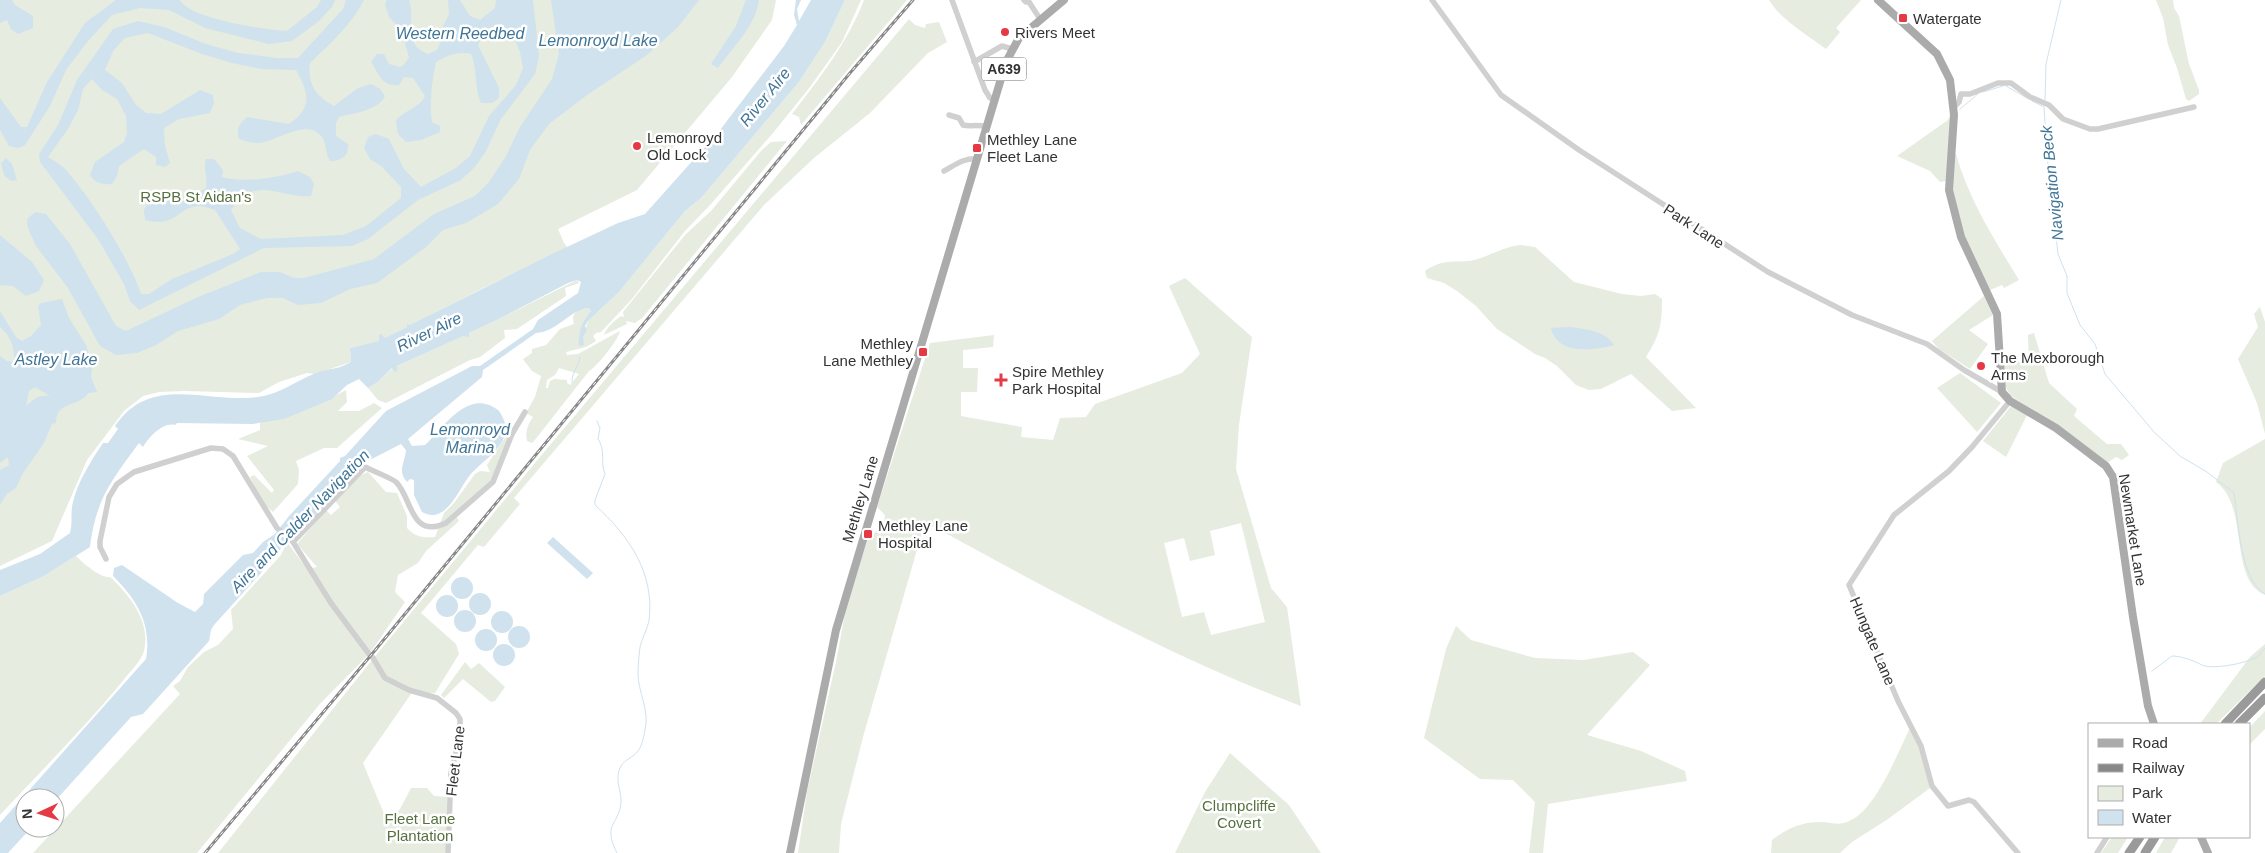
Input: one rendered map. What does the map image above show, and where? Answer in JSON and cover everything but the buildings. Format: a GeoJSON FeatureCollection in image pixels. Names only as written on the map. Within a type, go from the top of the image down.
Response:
{"type":"FeatureCollection","features":[{"type":"Feature","properties":{"kind":"highway"},"geometry":{"type":"LineString","coordinates":[[2226,723],[2265,682]]}},
{"type":"Feature","properties":{"kind":"highway"},"geometry":{"type":"LineString","coordinates":[[2240,723],[2265,698]]}},
{"type":"Feature","properties":{"kind":"highway"},"geometry":{"type":"LineString","coordinates":[[2129,853],[2139,838]]}},
{"type":"Feature","properties":{"kind":"highway"},"geometry":{"type":"LineString","coordinates":[[2145,853],[2154,838]]}},
{"type":"Feature","properties":{"kind":"main road","name":"A639"},"geometry":{"type":"LineString","coordinates":[[978,160],[1012,48],[1018,38],[1064,0]]}},
{"type":"Feature","properties":{"kind":"main road"},"geometry":{"type":"LineString","coordinates":[[1878,0],[1937,54],[1947,72],[1952,88],[1953,108],[1949,190],[1961,237],[1996,314],[2002,392]]}},
{"type":"Feature","properties":{"kind":"main road","name":"Methley Lane"},"geometry":{"type":"LineString","coordinates":[[790,853],[836,630],[978,160]]}},
{"type":"Feature","properties":{"kind":"main road","name":"Newmarket Lane"},"geometry":{"type":"LineString","coordinates":[[2002,392],[2010,401],[2056,428],[2106,466],[2113,477],[2133,617],[2148,706],[2154,723]]}},
{"type":"Feature","properties":{"kind":"main road"},"geometry":{"type":"LineString","coordinates":[[2201,838],[2208,853]]}},
{"type":"Feature","properties":{"kind":"street"},"geometry":{"type":"LineString","coordinates":[[952,0],[985,90],[990,98],[995,99]]}},
{"type":"Feature","properties":{"kind":"street"},"geometry":{"type":"LineString","coordinates":[[1024,0],[1029,2],[1040,19]]}},
{"type":"Feature","properties":{"kind":"street","name":"Park Lane"},"geometry":{"type":"LineString","coordinates":[[1432,0],[1501,95],[1579,150],[1768,272],[1852,315],[1926,344],[1964,370],[2002,392]]}},
{"type":"Feature","properties":{"kind":"street"},"geometry":{"type":"LineString","coordinates":[[974,62],[1002,46],[1012,48]]}},
{"type":"Feature","properties":{"kind":"street"},"geometry":{"type":"LineString","coordinates":[[1952,88],[1958,90],[1961,94],[1970,94],[1998,83],[2010,83],[2030,97],[2049,105],[2063,119],[2090,129],[2098,129],[2194,107]]}},
{"type":"Feature","properties":{"kind":"street"},"geometry":{"type":"LineString","coordinates":[[1953,108],[1959,102],[1961,94]]}},
{"type":"Feature","properties":{"kind":"street"},"geometry":{"type":"LineString","coordinates":[[949,115],[959,118],[966,126],[977,124],[987,128]]}},
{"type":"Feature","properties":{"kind":"street"},"geometry":{"type":"LineString","coordinates":[[944,171],[960,161],[970,158],[978,160]]}},
{"type":"Feature","properties":{"kind":"street","name":"Hungate Lane"},"geometry":{"type":"LineString","coordinates":[[2010,401],[1972,447],[1949,470],[1894,516],[1849,585],[1898,701],[1921,746],[1932,786],[1948,806],[1969,800],[1974,802],[2018,853]]}},
{"type":"Feature","properties":{"kind":"street"},"geometry":{"type":"LineString","coordinates":[[291,540],[365,467],[396,482],[419,522],[437,526],[446,523],[493,482],[512,434],[525,412]]}},
{"type":"Feature","properties":{"kind":"street","name":"Fleet Lane"},"geometry":{"type":"LineString","coordinates":[[106,558],[100,544],[109,497],[117,484],[134,472],[146,467],[211,448],[223,449],[233,456],[278,528],[291,540],[331,602],[385,678],[409,690],[437,698],[456,713],[460,719],[460,737],[451,772],[448,853]]}},
{"type":"Feature","properties":{"kind":"street"},"geometry":{"type":"LineString","coordinates":[[2097,853],[2106,838]]}},
{"type":"Feature","properties":{"kind":"green space","name":"RSPB St Aidan's"},"geometry":{"type":"Polygon","coordinates":[[[0,0],[776,0],[772,20],[732,77],[637,190],[558,229],[568,248],[483,288],[380,341],[350,348],[351,362],[315,374],[307,373],[279,382],[259,393],[185,391],[159,392],[143,396],[124,411],[87,460],[52,541],[0,566],[0,0]]]}},
{"type":"Feature","properties":{"kind":"green space"},"geometry":{"type":"Polygon","coordinates":[[[845,0],[861,0],[842,42],[810,87],[773,133],[685,231],[632,299],[601,332],[593,336],[596,341],[586,347],[566,352],[567,355],[578,354],[620,331],[607,353],[589,371],[534,441],[532,443],[527,441],[527,428],[533,417],[526,413],[535,397],[541,376],[532,371],[523,359],[532,353],[532,349],[546,345],[560,329],[574,324],[573,317],[576,312],[589,308],[591,311],[583,322],[580,335],[579,344],[583,343],[588,321],[619,292],[685,211],[701,198],[799,82],[825,42],[845,0]],[[559,368],[555,375],[547,380],[546,388],[548,388],[550,381],[554,379],[567,380],[567,383],[570,385],[579,374],[559,368]]]}},
{"type":"Feature","properties":{"kind":"green space"},"geometry":{"type":"Polygon","coordinates":[[[864,0],[907,0],[801,125],[799,117],[792,114],[822,74],[850,31],[864,0]]]}},
{"type":"Feature","properties":{"kind":"green space"},"geometry":{"type":"Polygon","coordinates":[[[1769,0],[1861,0],[1836,28],[1840,32],[1826,49],[1788,21],[1769,0]]]}},
{"type":"Feature","properties":{"kind":"green space"},"geometry":{"type":"Polygon","coordinates":[[[2156,0],[2173,0],[2174,8],[2179,16],[2189,64],[2199,90],[2199,94],[2189,101],[2186,99],[2168,45],[2163,18],[2156,0]]]}},
{"type":"Feature","properties":{"kind":"green space","name":"Fleet Lane Plantation"},"geometry":{"type":"Polygon","coordinates":[[[909,19],[915,25],[925,28],[926,24],[939,22],[947,42],[928,53],[870,113],[814,158],[764,205],[514,498],[520,504],[484,547],[478,545],[421,613],[456,644],[459,654],[435,693],[411,694],[363,763],[387,821],[400,809],[411,788],[427,788],[434,796],[447,797],[446,853],[218,853],[372,660],[545,451],[909,19]]]}},
{"type":"Feature","properties":{"kind":"green space"},"geometry":{"type":"Polygon","coordinates":[[[1951,114],[1946,181],[1940,182],[1930,171],[1897,156],[1948,120],[1951,114]]]}},
{"type":"Feature","properties":{"kind":"green space"},"geometry":{"type":"Polygon","coordinates":[[[787,141],[643,317],[635,323],[626,321],[627,324],[604,335],[614,322],[621,316],[624,317],[623,312],[685,235],[711,211],[761,151],[771,142],[787,141]]]}},
{"type":"Feature","properties":{"kind":"green space"},"geometry":{"type":"Polygon","coordinates":[[[1954,154],[1956,154],[1961,171],[1983,219],[2019,280],[2004,288],[2002,285],[1990,290],[1966,243],[1952,191],[1954,154]]]}},
{"type":"Feature","properties":{"kind":"green space"},"geometry":{"type":"Polygon","coordinates":[[[1520,245],[1535,247],[1574,282],[1622,294],[1641,296],[1655,294],[1662,299],[1659,330],[1646,357],[1696,408],[1672,411],[1631,374],[1601,389],[1589,390],[1576,385],[1557,366],[1497,329],[1476,306],[1457,291],[1444,283],[1427,278],[1425,271],[1438,264],[1474,260],[1520,245]]]}},
{"type":"Feature","properties":{"kind":"green space"},"geometry":{"type":"Polygon","coordinates":[[[1185,278],[1252,337],[1239,425],[1236,469],[1271,588],[1287,607],[1301,706],[1204,666],[1110,621],[925,522],[863,737],[841,824],[839,853],[798,853],[807,792],[846,608],[867,541],[884,523],[885,515],[877,507],[930,343],[994,335],[993,347],[963,350],[963,368],[978,368],[977,392],[961,392],[961,416],[1022,427],[1021,437],[1053,440],[1060,418],[1086,417],[1095,404],[1182,373],[1200,354],[1169,286],[1185,278]],[[1241,523],[1210,531],[1215,555],[1190,561],[1184,538],[1164,543],[1182,617],[1204,612],[1211,635],[1265,622],[1241,523]]]}},
{"type":"Feature","properties":{"kind":"green space"},"geometry":{"type":"Polygon","coordinates":[[[577,280],[579,283],[565,288],[566,296],[517,329],[504,330],[505,338],[480,357],[470,360],[386,403],[378,400],[368,388],[378,382],[393,368],[497,320],[577,280]]]}},
{"type":"Feature","properties":{"kind":"green space"},"geometry":{"type":"Polygon","coordinates":[[[1984,296],[1993,315],[1969,330],[1988,344],[1970,369],[1939,349],[1932,341],[1984,296]]]}},
{"type":"Feature","properties":{"kind":"green space"},"geometry":{"type":"Polygon","coordinates":[[[2260,307],[2265,322],[2265,434],[2257,403],[2238,359],[2258,327],[2254,314],[2260,307]]]}},
{"type":"Feature","properties":{"kind":"green space"},"geometry":{"type":"Polygon","coordinates":[[[2034,333],[2049,383],[2077,409],[2074,416],[2107,444],[2121,444],[2129,455],[2122,460],[2116,457],[2107,463],[2010,395],[2005,386],[2004,363],[2029,361],[2028,335],[2034,333]]]}},
{"type":"Feature","properties":{"kind":"green space"},"geometry":{"type":"Polygon","coordinates":[[[1960,373],[2001,403],[1977,432],[1937,388],[1960,373]]]}},
{"type":"Feature","properties":{"kind":"green space"},"geometry":{"type":"Polygon","coordinates":[[[346,390],[347,402],[338,411],[359,411],[374,403],[382,408],[337,448],[324,448],[296,461],[299,470],[298,484],[273,512],[264,504],[250,477],[254,475],[272,493],[274,490],[247,456],[268,446],[238,439],[260,430],[260,423],[325,401],[346,390]]]}},
{"type":"Feature","properties":{"kind":"green space"},"geometry":{"type":"Polygon","coordinates":[[[2011,406],[2027,415],[2006,457],[1983,441],[2011,406]]]}},
{"type":"Feature","properties":{"kind":"green space"},"geometry":{"type":"Polygon","coordinates":[[[510,430],[501,461],[493,478],[455,514],[459,521],[426,551],[418,563],[398,575],[395,592],[405,602],[370,653],[319,705],[197,853],[33,853],[47,838],[65,838],[65,818],[180,694],[173,686],[180,681],[188,667],[204,652],[218,645],[233,629],[231,610],[281,555],[287,542],[307,569],[317,567],[297,544],[326,510],[331,515],[340,507],[335,501],[359,476],[368,472],[386,492],[397,493],[407,516],[407,528],[410,531],[419,536],[435,537],[444,513],[454,503],[475,474],[480,471],[490,472],[487,465],[510,430]]]}},
{"type":"Feature","properties":{"kind":"green space"},"geometry":{"type":"Polygon","coordinates":[[[2265,439],[2265,595],[2254,587],[2247,574],[2242,559],[2233,508],[2226,493],[2216,482],[2223,463],[2265,439]]]}},
{"type":"Feature","properties":{"kind":"green space"},"geometry":{"type":"Polygon","coordinates":[[[76,556],[97,573],[110,577],[125,592],[142,620],[145,640],[144,651],[138,663],[78,733],[26,788],[15,788],[15,799],[0,815],[0,596],[44,576],[76,556]]]}},
{"type":"Feature","properties":{"kind":"green space"},"geometry":{"type":"Polygon","coordinates":[[[1456,626],[1471,640],[1535,658],[1583,660],[1633,652],[1650,665],[1587,735],[1641,751],[1685,771],[1687,781],[1548,804],[1543,853],[1529,853],[1535,802],[1513,780],[1480,779],[1424,738],[1446,649],[1456,626]]]}},
{"type":"Feature","properties":{"kind":"green space"},"geometry":{"type":"Polygon","coordinates":[[[2265,644],[2265,676],[2217,723],[2201,723],[2250,657],[2265,644]]]}},
{"type":"Feature","properties":{"kind":"green space"},"geometry":{"type":"Polygon","coordinates":[[[465,662],[471,669],[479,663],[505,687],[495,701],[491,702],[463,679],[444,698],[441,695],[465,662]]]}},
{"type":"Feature","properties":{"kind":"green space"},"geometry":{"type":"Polygon","coordinates":[[[2265,711],[2265,729],[2250,744],[2250,727],[2265,711]]]}},
{"type":"Feature","properties":{"kind":"green space"},"geometry":{"type":"Polygon","coordinates":[[[1910,728],[1920,749],[1930,788],[1888,819],[1852,842],[1840,853],[1771,853],[1772,840],[1789,829],[1814,822],[1844,823],[1855,818],[1875,797],[1910,728]]]}},
{"type":"Feature","properties":{"kind":"green space","name":"Clumpcliffe Covert"},"geometry":{"type":"Polygon","coordinates":[[[1230,753],[1289,805],[1321,853],[1175,853],[1205,792],[1230,753]]]}},
{"type":"Feature","properties":{"kind":"green space"},"geometry":{"type":"Polygon","coordinates":[[[2111,838],[2127,838],[2118,853],[2101,853],[2111,838]]]}},
{"type":"Feature","properties":{"kind":"green space"},"geometry":{"type":"Polygon","coordinates":[[[2164,838],[2179,838],[2171,853],[2156,853],[2164,838]]]}},
{"type":"Feature","properties":{"kind":"water"},"geometry":{"type":"Polygon","coordinates":[[[0,0],[12,0],[15,5],[33,16],[33,28],[18,34],[11,29],[7,20],[0,23],[0,0]]]}},
{"type":"Feature","properties":{"kind":"water"},"geometry":{"type":"Polygon","coordinates":[[[116,0],[180,0],[187,7],[198,13],[213,18],[247,26],[287,31],[317,7],[321,0],[335,0],[332,7],[319,21],[292,41],[269,44],[205,28],[169,10],[140,8],[112,15],[88,41],[66,70],[50,106],[25,145],[19,148],[9,146],[0,130],[0,98],[21,127],[27,127],[47,82],[85,23],[116,0]]]}},
{"type":"Feature","properties":{"kind":"water","name":"Western Reedbed"},"geometry":{"type":"Polygon","coordinates":[[[346,0],[364,0],[346,26],[310,63],[309,71],[314,89],[322,98],[334,106],[358,88],[371,84],[380,89],[385,96],[382,101],[371,108],[339,117],[336,123],[336,136],[348,144],[348,148],[346,155],[338,160],[330,161],[321,136],[307,129],[291,132],[266,142],[248,142],[239,139],[239,127],[247,117],[289,124],[302,112],[305,106],[306,93],[296,70],[261,69],[232,63],[202,54],[148,33],[125,38],[113,51],[105,70],[122,83],[136,105],[146,113],[161,114],[200,90],[213,95],[214,103],[210,113],[179,119],[164,128],[165,146],[170,163],[165,167],[156,165],[156,157],[144,149],[119,166],[117,176],[112,184],[102,184],[94,180],[90,175],[95,162],[124,142],[127,133],[126,116],[117,99],[102,90],[92,79],[83,89],[78,110],[68,129],[48,157],[67,171],[98,213],[119,247],[141,294],[149,294],[172,279],[233,254],[240,249],[215,210],[200,206],[192,207],[164,221],[145,220],[144,210],[150,199],[193,195],[206,188],[206,159],[214,159],[223,170],[222,177],[230,179],[260,179],[298,171],[310,177],[314,184],[311,196],[259,190],[249,193],[240,199],[231,210],[240,228],[261,239],[343,235],[366,226],[401,198],[401,187],[381,166],[370,159],[364,148],[368,137],[376,134],[389,139],[404,169],[421,187],[456,168],[470,156],[489,116],[516,85],[523,68],[520,52],[515,40],[504,32],[500,24],[486,31],[478,45],[499,88],[499,98],[492,103],[481,103],[477,91],[475,66],[471,54],[453,54],[436,62],[431,92],[431,115],[432,122],[440,126],[440,132],[421,140],[406,142],[398,134],[396,121],[420,103],[425,96],[413,78],[404,77],[399,85],[384,82],[371,62],[377,54],[384,54],[389,64],[400,67],[404,65],[409,57],[401,30],[389,17],[385,4],[387,0],[409,0],[412,38],[420,50],[428,54],[437,50],[440,43],[439,34],[449,14],[448,0],[460,0],[470,16],[480,20],[495,8],[496,0],[533,0],[539,56],[535,74],[501,119],[485,153],[474,168],[461,180],[418,200],[368,239],[352,246],[264,248],[139,310],[130,301],[124,284],[98,239],[40,162],[39,154],[58,125],[77,80],[113,29],[138,21],[164,27],[206,44],[238,53],[276,58],[298,58],[343,9],[346,0]]]}},
{"type":"Feature","properties":{"kind":"water","name":"Lemonroyd Lake"},"geometry":{"type":"Polygon","coordinates":[[[551,0],[699,0],[678,27],[647,55],[587,95],[549,124],[530,150],[519,179],[498,204],[466,223],[443,230],[426,247],[377,283],[350,289],[321,303],[298,305],[283,298],[267,298],[240,305],[219,319],[178,331],[156,345],[137,353],[116,355],[100,346],[68,288],[36,246],[28,228],[27,219],[35,212],[46,214],[70,244],[116,326],[126,331],[198,297],[261,272],[280,272],[294,278],[304,278],[374,259],[434,214],[475,196],[489,182],[506,156],[520,127],[552,79],[559,54],[551,0]]]}},
{"type":"Feature","properties":{"kind":"water"},"geometry":{"type":"Polygon","coordinates":[[[746,0],[759,0],[757,10],[743,36],[718,68],[711,64],[736,26],[746,0]]]}},
{"type":"Feature","properties":{"kind":"water"},"geometry":{"type":"Polygon","coordinates":[[[796,0],[801,0],[797,9],[799,21],[811,0],[845,0],[825,42],[799,82],[701,198],[685,211],[619,292],[588,321],[585,326],[587,330],[583,337],[584,345],[579,346],[579,336],[581,327],[591,311],[589,308],[575,313],[550,329],[536,333],[483,370],[482,377],[408,439],[412,446],[425,445],[457,412],[466,406],[476,403],[487,404],[500,412],[506,426],[504,438],[496,450],[470,475],[451,504],[438,514],[431,515],[422,512],[414,495],[414,480],[410,479],[407,482],[402,474],[406,450],[401,444],[364,463],[305,525],[292,530],[285,539],[278,554],[214,625],[209,641],[143,714],[131,717],[65,790],[65,788],[31,788],[146,659],[147,635],[145,624],[136,604],[113,576],[114,568],[122,565],[178,603],[195,612],[203,604],[204,594],[243,555],[253,553],[263,542],[275,534],[289,516],[340,461],[340,458],[345,456],[386,411],[472,366],[480,366],[533,329],[538,320],[578,293],[581,282],[577,280],[568,283],[469,333],[469,337],[463,336],[397,366],[397,371],[395,372],[392,368],[378,382],[368,388],[359,379],[347,385],[332,399],[284,419],[253,424],[177,423],[161,428],[143,447],[139,443],[106,491],[96,516],[90,547],[44,576],[0,596],[0,570],[40,554],[70,533],[73,502],[82,479],[103,443],[108,443],[118,429],[115,426],[129,410],[145,400],[163,395],[181,394],[239,398],[258,397],[275,393],[314,374],[351,362],[350,348],[379,341],[379,335],[381,334],[385,338],[407,327],[407,324],[410,325],[552,254],[618,223],[645,214],[720,130],[784,46],[797,25],[794,15],[796,0]]]}},
{"type":"Feature","properties":{"kind":"water"},"geometry":{"type":"Polygon","coordinates":[[[6,158],[12,164],[17,180],[11,181],[4,175],[1,163],[6,158]]]}},
{"type":"Feature","properties":{"kind":"water"},"geometry":{"type":"Polygon","coordinates":[[[0,235],[32,262],[44,280],[39,291],[26,296],[13,286],[0,285],[0,235]]]}},
{"type":"Feature","properties":{"kind":"water","name":"Astley Lake"},"geometry":{"type":"Polygon","coordinates":[[[62,299],[69,318],[86,345],[91,363],[96,364],[96,367],[92,367],[91,377],[97,392],[88,393],[84,398],[64,407],[60,411],[56,423],[52,424],[44,443],[23,473],[16,488],[7,494],[0,505],[0,470],[9,465],[8,457],[0,463],[0,356],[7,361],[14,362],[14,357],[12,343],[0,327],[0,311],[16,337],[22,341],[31,336],[41,325],[38,306],[41,303],[62,299]],[[35,387],[29,391],[26,406],[37,398],[50,396],[35,387]]]}},
{"type":"Feature","properties":{"kind":"water"},"geometry":{"type":"Polygon","coordinates":[[[1571,327],[1589,330],[1605,336],[1614,345],[1596,349],[1568,347],[1560,343],[1551,328],[1571,327]]]}},
{"type":"Feature","properties":{"kind":"water"},"geometry":{"type":"Polygon","coordinates":[[[553,537],[593,573],[587,579],[547,543],[553,537]]]}},
{"type":"Feature","properties":{"kind":"water"},"geometry":{"type":"Polygon","coordinates":[[[462,577],[472,584],[473,588],[466,598],[462,599],[452,592],[451,588],[458,578],[462,577]]]}},
{"type":"Feature","properties":{"kind":"water"},"geometry":{"type":"Polygon","coordinates":[[[480,593],[490,600],[491,604],[484,614],[480,615],[470,608],[469,604],[476,594],[480,593]]]}},
{"type":"Feature","properties":{"kind":"water"},"geometry":{"type":"Polygon","coordinates":[[[447,595],[457,602],[458,606],[451,616],[447,617],[437,610],[436,606],[443,596],[447,595]]]}},
{"type":"Feature","properties":{"kind":"water"},"geometry":{"type":"Polygon","coordinates":[[[465,610],[475,617],[476,621],[469,631],[465,632],[455,625],[454,621],[461,611],[465,610]]]}},
{"type":"Feature","properties":{"kind":"water"},"geometry":{"type":"Polygon","coordinates":[[[502,611],[512,618],[513,622],[506,632],[502,633],[492,626],[491,622],[498,612],[502,611]]]}},
{"type":"Feature","properties":{"kind":"water"},"geometry":{"type":"Polygon","coordinates":[[[519,626],[529,633],[530,637],[523,647],[519,648],[509,641],[508,637],[515,627],[519,626]]]}},
{"type":"Feature","properties":{"kind":"water"},"geometry":{"type":"Polygon","coordinates":[[[486,629],[496,636],[497,640],[490,650],[486,651],[476,644],[475,640],[482,630],[486,629]]]}},
{"type":"Feature","properties":{"kind":"water"},"geometry":{"type":"Polygon","coordinates":[[[504,644],[514,651],[515,655],[508,665],[504,666],[494,659],[493,655],[500,645],[504,644]]]}},
{"type":"Feature","properties":{"kind":"water"},"geometry":{"type":"Polygon","coordinates":[[[15,806],[15,838],[22,838],[8,853],[0,853],[0,823],[15,806]]]}},
{"type":"Feature","properties":{"kind":"waterway"},"geometry":{"type":"LineString","coordinates":[[2045,100],[2046,64],[2061,0]]}},
{"type":"Feature","properties":{"kind":"waterway","name":"Navigation Beck"},"geometry":{"type":"LineString","coordinates":[[1983,92],[2003,86]]}},
{"type":"Feature","properties":{"kind":"waterway","name":"Navigation Beck"},"geometry":{"type":"LineString","coordinates":[[2006,86],[2027,98]]}},
{"type":"Feature","properties":{"kind":"waterway","name":"Navigation Beck"},"geometry":{"type":"LineString","coordinates":[[1960,109],[1979,93]]}},
{"type":"Feature","properties":{"kind":"waterway","name":"Navigation Beck"},"geometry":{"type":"LineString","coordinates":[[2032,101],[2044,107],[2048,166],[2058,254],[2067,276],[2067,293],[2080,325],[2095,344],[2105,374],[2154,432],[2180,456],[2207,472],[2234,493],[2245,563],[2257,587],[2265,594]]}},
{"type":"Feature","properties":{"kind":"waterway"},"geometry":{"type":"LineString","coordinates":[[572,382],[580,357]]}},
{"type":"Feature","properties":{"kind":"waterway"},"geometry":{"type":"LineString","coordinates":[[597,421],[600,428],[598,439],[602,447],[605,474],[595,500],[595,505],[619,529],[637,557],[644,571],[650,604],[649,621],[640,647],[638,671],[646,723],[642,744],[636,753],[622,764],[618,775],[621,796],[620,808],[611,829],[617,853]]}},
{"type":"Feature","properties":{"kind":"waterway"},"geometry":{"type":"LineString","coordinates":[[2152,671],[2172,656],[2214,667],[2252,659],[2258,656],[2265,648]]}},
{"type":"Feature","properties":{"kind":"railway"},"geometry":{"type":"LineString","coordinates":[[205,853],[372,654],[850,73],[913,0]]}},
{"type":"Feature","properties":{"kind":"place","name":"Watergate"},"geometry":{"type":"Point","coordinates":[1903,18]}},
{"type":"Feature","properties":{"kind":"place","name":"Rivers Meet"},"geometry":{"type":"Point","coordinates":[1005,32]}},
{"type":"Feature","properties":{"kind":"place","name":"Lemonroyd Old Lock"},"geometry":{"type":"Point","coordinates":[637,146]}},
{"type":"Feature","properties":{"kind":"place","name":"Methley Lane Fleet Lane"},"geometry":{"type":"Point","coordinates":[977,148]}},
{"type":"Feature","properties":{"kind":"place","name":"Methley Lane Methley"},"geometry":{"type":"Point","coordinates":[923,352]}},
{"type":"Feature","properties":{"kind":"place","name":"The Mexborough Arms"},"geometry":{"type":"Point","coordinates":[1981,366]}},
{"type":"Feature","properties":{"kind":"place","name":"Spire Methley Park Hospital"},"geometry":{"type":"Point","coordinates":[1001,380]}},
{"type":"Feature","properties":{"kind":"place","name":"Methley Lane Hospital"},"geometry":{"type":"Point","coordinates":[868,534]}},
{"type":"Feature","properties":{"kind":"water label","name":"River Aire"},"geometry":{"type":"Point","coordinates":[765,97]}},
{"type":"Feature","properties":{"kind":"water label","name":"River Aire"},"geometry":{"type":"Point","coordinates":[429,332]}},
{"type":"Feature","properties":{"kind":"water label","name":"Lemonroyd Marina"},"geometry":{"type":"Point","coordinates":[470,438]}},
{"type":"Feature","properties":{"kind":"water label","name":"Aire and Calder Navigation"},"geometry":{"type":"Point","coordinates":[300,521]}}]}
